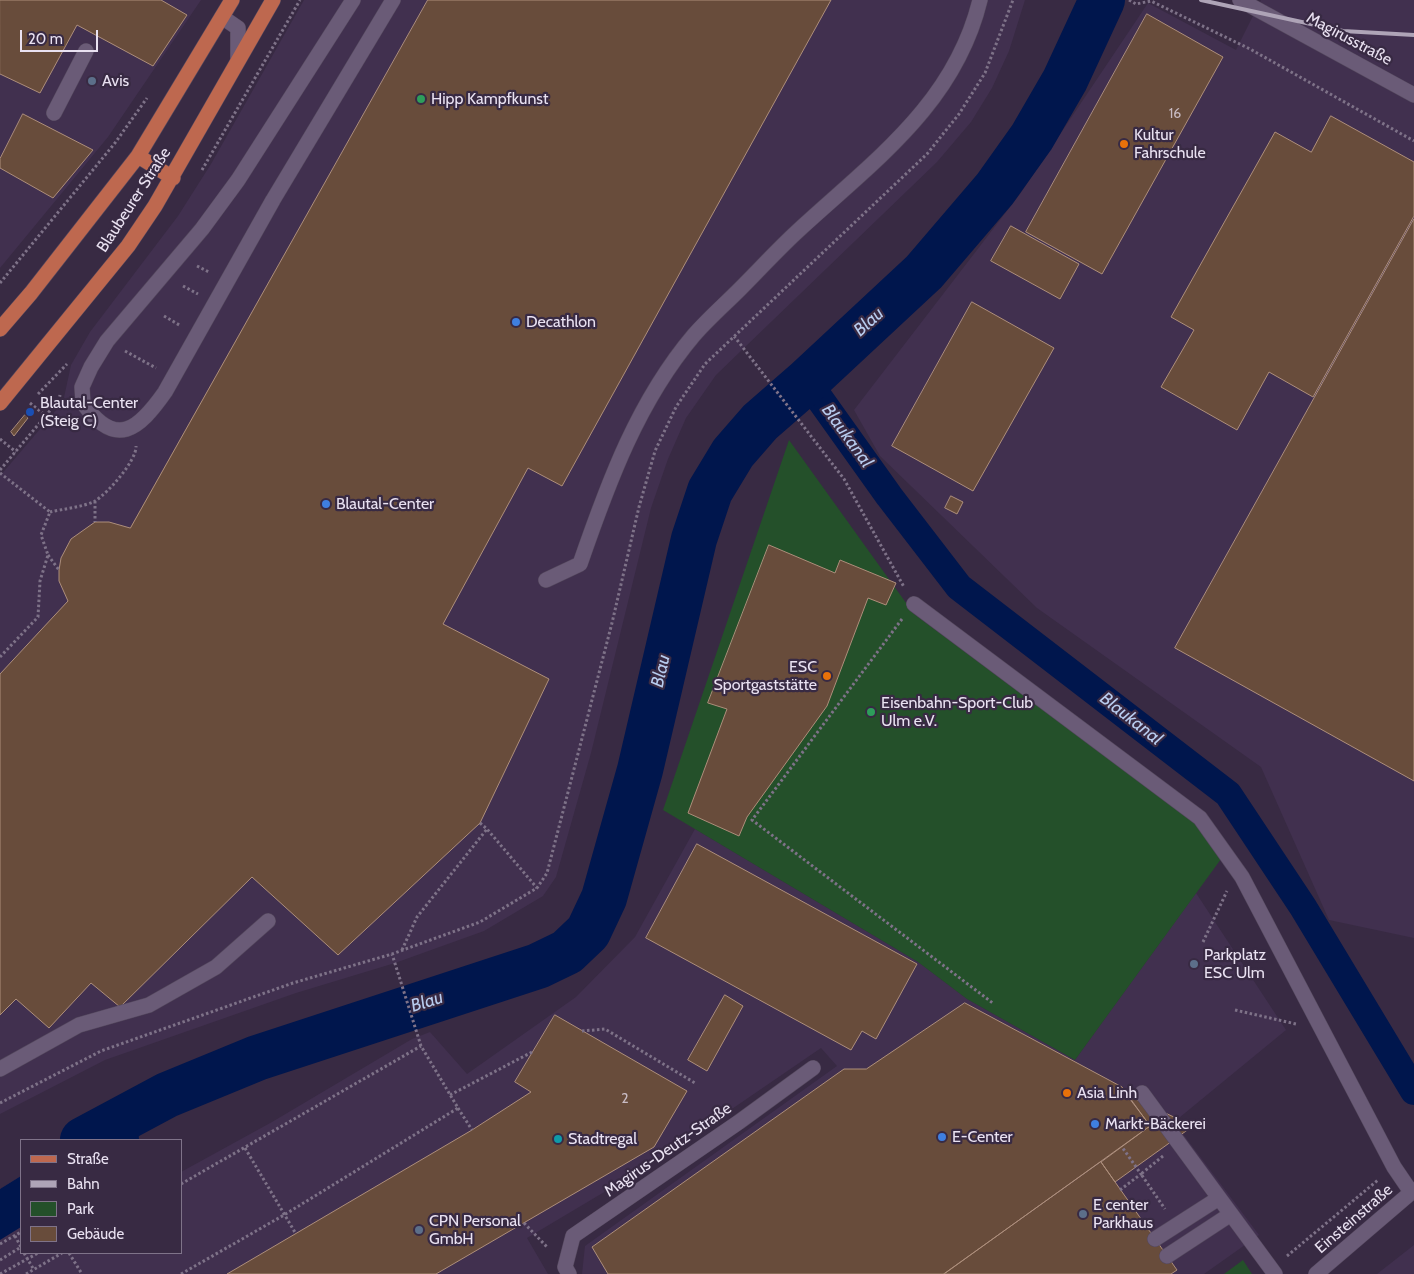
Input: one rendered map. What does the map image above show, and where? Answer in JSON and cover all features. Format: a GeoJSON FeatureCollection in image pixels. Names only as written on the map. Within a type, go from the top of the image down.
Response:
{"type":"FeatureCollection","features":[{"type":"Feature","properties":{"kind":"main road","name":"Blaubeurer Straße"},"geometry":{"type":"LineString","coordinates":[[0,329],[31,293],[138,156],[232,0]]}},
{"type":"Feature","properties":{"kind":"main road","name":"Blaubeurer Straße"},"geometry":{"type":"LineString","coordinates":[[0,403],[128,246],[173,178],[273,0]]}},
{"type":"Feature","properties":{"kind":"main road"},"geometry":{"type":"LineString","coordinates":[[138,156],[173,178]]}},
{"type":"Feature","properties":{"kind":"street"},"geometry":{"type":"LineString","coordinates":[[353,0],[238,180],[202,229],[108,341],[90,367],[82,387],[83,403],[100,423],[112,428],[134,428],[148,416],[164,392],[273,200],[393,0]]}},
{"type":"Feature","properties":{"kind":"street"},"geometry":{"type":"LineString","coordinates":[[546,580],[580,564],[610,478],[646,402],[694,335],[800,229],[898,141],[930,103],[954,66],[969,36],[980,0]]}},
{"type":"Feature","properties":{"kind":"street","name":"Magirusstraße"},"geometry":{"type":"LineString","coordinates":[[1240,0],[1414,95]]}},
{"type":"Feature","properties":{"kind":"street"},"geometry":{"type":"LineString","coordinates":[[222,18],[238,28],[238,60]]}},
{"type":"Feature","properties":{"kind":"street"},"geometry":{"type":"LineString","coordinates":[[54,113],[86,51]]}},
{"type":"Feature","properties":{"kind":"street"},"geometry":{"type":"LineString","coordinates":[[914,604],[1200,818],[1242,877],[1394,1167],[1413,1191]]}},
{"type":"Feature","properties":{"kind":"street"},"geometry":{"type":"LineString","coordinates":[[0,1069],[79,1025],[149,1005],[216,967],[268,921]]}},
{"type":"Feature","properties":{"kind":"street","name":"Magirus-Deutz-Straße"},"geometry":{"type":"LineString","coordinates":[[567,1270],[572,1236],[739,1122],[813,1068]]}},
{"type":"Feature","properties":{"kind":"street"},"geometry":{"type":"LineString","coordinates":[[1142,1094],[1273,1272]]}},
{"type":"Feature","properties":{"kind":"street","name":"Einsteinstraße"},"geometry":{"type":"LineString","coordinates":[[1316,1274],[1413,1191]]}},
{"type":"Feature","properties":{"kind":"street"},"geometry":{"type":"LineString","coordinates":[[1155,1239],[1219,1198]]}},
{"type":"Feature","properties":{"kind":"street"},"geometry":{"type":"LineString","coordinates":[[1167,1256],[1231,1214]]}},
{"type":"Feature","properties":{"kind":"path"},"geometry":{"type":"LineString","coordinates":[[0,1103],[101,1051],[294,984],[401,951],[480,922],[537,888],[547,873],[612,622],[639,507],[655,451],[676,408],[705,364],[927,154],[959,114],[986,73],[1013,0]]}},
{"type":"Feature","properties":{"kind":"path"},"geometry":{"type":"LineString","coordinates":[[1129,0],[1136,4],[1151,1],[1250,49],[1414,141]]}},
{"type":"Feature","properties":{"kind":"path"},"geometry":{"type":"LineString","coordinates":[[0,283],[116,143],[148,96]]}},
{"type":"Feature","properties":{"kind":"path"},"geometry":{"type":"LineString","coordinates":[[194,264],[214,274]]}},
{"type":"Feature","properties":{"kind":"path"},"geometry":{"type":"LineString","coordinates":[[183,286],[202,296]]}},
{"type":"Feature","properties":{"kind":"path"},"geometry":{"type":"LineString","coordinates":[[164,316],[184,327]]}},
{"type":"Feature","properties":{"kind":"path"},"geometry":{"type":"LineString","coordinates":[[734,336],[844,478],[914,604],[752,820],[994,1004]]}},
{"type":"Feature","properties":{"kind":"path"},"geometry":{"type":"LineString","coordinates":[[108,341],[159,370],[155,376]]}},
{"type":"Feature","properties":{"kind":"path"},"geometry":{"type":"LineString","coordinates":[[38,394],[67,364]]}},
{"type":"Feature","properties":{"kind":"path"},"geometry":{"type":"LineString","coordinates":[[30,403],[46,416]]}},
{"type":"Feature","properties":{"kind":"path"},"geometry":{"type":"LineString","coordinates":[[50,512],[95,501],[118,480],[136,452],[134,428]]}},
{"type":"Feature","properties":{"kind":"path"},"geometry":{"type":"LineString","coordinates":[[0,439],[16,452]]}},
{"type":"Feature","properties":{"kind":"path"},"geometry":{"type":"LineString","coordinates":[[0,473],[50,512]]}},
{"type":"Feature","properties":{"kind":"path"},"geometry":{"type":"LineString","coordinates":[[95,501],[95,522]]}},
{"type":"Feature","properties":{"kind":"path"},"geometry":{"type":"LineString","coordinates":[[50,512],[41,535],[48,555],[59,570]]}},
{"type":"Feature","properties":{"kind":"path"},"geometry":{"type":"LineString","coordinates":[[0,656],[38,617],[40,581],[48,555]]}},
{"type":"Feature","properties":{"kind":"path"},"geometry":{"type":"LineString","coordinates":[[480,823],[537,888]]}},
{"type":"Feature","properties":{"kind":"path"},"geometry":{"type":"LineString","coordinates":[[401,951],[417,918],[487,829]]}},
{"type":"Feature","properties":{"kind":"path"},"geometry":{"type":"LineString","coordinates":[[1202,942],[1224,893]]}},
{"type":"Feature","properties":{"kind":"path"},"geometry":{"type":"LineString","coordinates":[[392,954],[421,1046],[472,1130]]}},
{"type":"Feature","properties":{"kind":"path"},"geometry":{"type":"LineString","coordinates":[[1235,1010],[1321,1028]]}},
{"type":"Feature","properties":{"kind":"path"},"geometry":{"type":"LineString","coordinates":[[582,1031],[604,1029],[695,1083]]}},
{"type":"Feature","properties":{"kind":"path"},"geometry":{"type":"LineString","coordinates":[[182,1183],[421,1046]]}},
{"type":"Feature","properties":{"kind":"path"},"geometry":{"type":"LineString","coordinates":[[450,1095],[534,1052]]}},
{"type":"Feature","properties":{"kind":"path"},"geometry":{"type":"LineString","coordinates":[[181,1274],[284,1215],[458,1108]]}},
{"type":"Feature","properties":{"kind":"path"},"geometry":{"type":"LineString","coordinates":[[1120,1190],[1180,1144]]}},
{"type":"Feature","properties":{"kind":"path"},"geometry":{"type":"LineString","coordinates":[[1122,1147],[1167,1211]]}},
{"type":"Feature","properties":{"kind":"path"},"geometry":{"type":"LineString","coordinates":[[245,1148],[296,1234]]}},
{"type":"Feature","properties":{"kind":"path"},"geometry":{"type":"LineString","coordinates":[[1273,1272],[1394,1167]]}},
{"type":"Feature","properties":{"kind":"path"},"geometry":{"type":"LineString","coordinates":[[524,1223],[567,1270]]}},
{"type":"Feature","properties":{"kind":"path"},"geometry":{"type":"LineString","coordinates":[[0,1244],[20,1233]]}},
{"type":"Feature","properties":{"kind":"path"},"geometry":{"type":"LineString","coordinates":[[15,1236],[20,1246]]}},
{"type":"Feature","properties":{"kind":"path"},"geometry":{"type":"LineString","coordinates":[[0,1260],[20,1249]]}},
{"type":"Feature","properties":{"kind":"path"},"geometry":{"type":"LineString","coordinates":[[25,1254],[34,1270]]}},
{"type":"Feature","properties":{"kind":"path"},"geometry":{"type":"LineString","coordinates":[[0,1274],[36,1254]]}},
{"type":"Feature","properties":{"kind":"path"},"geometry":{"type":"LineString","coordinates":[[26,1274],[60,1254]]}},
{"type":"Feature","properties":{"kind":"path"},"geometry":{"type":"LineString","coordinates":[[71,1254],[82,1274]]}},
{"type":"Feature","properties":{"kind":"shaded area"},"geometry":{"type":"Polygon","coordinates":[[[0,0],[201,0],[108,137],[0,268],[0,0]]]}},
{"type":"Feature","properties":{"kind":"shaded area","name":"Blautal-Center"},"geometry":{"type":"Polygon","coordinates":[[[304,0],[1025,0],[1009,51],[992,88],[971,122],[937,162],[716,375],[686,418],[668,459],[651,508],[591,753],[556,877],[543,896],[484,931],[395,963],[296,993],[105,1060],[0,1114],[0,476],[63,402],[71,365],[90,332],[178,216],[211,164],[304,0]]]}},
{"type":"Feature","properties":{"kind":"shaded area"},"geometry":{"type":"Polygon","coordinates":[[[1261,0],[1414,0],[1414,938],[1329,920],[1261,767],[1037,608],[880,456],[854,410],[1020,194],[1148,3],[1236,50],[1261,0]]]}},
{"type":"Feature","properties":{"kind":"shaded area"},"geometry":{"type":"Polygon","coordinates":[[[695,829],[918,962],[967,999],[1075,1060],[1196,893],[1286,1030],[1174,1122],[1259,1235],[1204,1274],[582,1274],[585,1246],[837,1066],[821,1048],[653,1163],[527,1238],[548,1274],[0,1274],[0,1189],[20,1177],[20,1254],[182,1254],[182,1171],[272,1122],[412,1039],[430,1032],[467,1074],[576,997],[635,937],[695,829]]]}},
{"type":"Feature","properties":{"kind":"shaded area"},"geometry":{"type":"Polygon","coordinates":[[[137,1110],[139,1139],[85,1139],[137,1110]]]}},
{"type":"Feature","properties":{"kind":"shaded area"},"geometry":{"type":"Polygon","coordinates":[[[20,1177],[20,1228],[0,1240],[0,1189],[20,1177]]]}},
{"type":"Feature","properties":{"kind":"shaded area"},"geometry":{"type":"Polygon","coordinates":[[[1414,1245],[1414,1274],[1377,1274],[1414,1245]]]}},
{"type":"Feature","properties":{"kind":"green space","name":"Eisenbahn-Sport-Club Ulm e.V."},"geometry":{"type":"Polygon","coordinates":[[[789,440],[914,614],[1199,826],[1221,859],[1075,1060],[967,999],[918,962],[663,810],[789,440]]]}},
{"type":"Feature","properties":{"kind":"green space"},"geometry":{"type":"Polygon","coordinates":[[[1243,1260],[1252,1274],[1224,1274],[1243,1260]]]}},
{"type":"Feature","properties":{"kind":"building"},"geometry":{"type":"Polygon","coordinates":[[[0,0],[161,0],[187,15],[153,66],[77,25],[40,93],[0,74],[0,0]]]}},
{"type":"Feature","properties":{"kind":"building","name":"Blautal-Center"},"geometry":{"type":"Polygon","coordinates":[[[428,0],[831,0],[562,486],[528,468],[443,624],[549,679],[480,823],[338,955],[252,877],[120,1007],[91,983],[49,1028],[16,999],[0,1015],[0,674],[68,601],[59,581],[59,570],[61,558],[71,539],[95,522],[109,522],[130,528],[428,0]]]}},
{"type":"Feature","properties":{"kind":"building","name":"Kultur Fahrschule"},"geometry":{"type":"Polygon","coordinates":[[[1147,14],[1223,57],[1102,274],[1026,232],[1147,14]]]}},
{"type":"Feature","properties":{"kind":"building"},"geometry":{"type":"Polygon","coordinates":[[[23,114],[93,150],[53,198],[0,168],[0,159],[23,114]]]}},
{"type":"Feature","properties":{"kind":"building"},"geometry":{"type":"Polygon","coordinates":[[[1331,116],[1414,162],[1414,216],[1313,397],[1269,372],[1237,430],[1161,387],[1194,330],[1171,317],[1275,132],[1311,152],[1331,116]]]}},
{"type":"Feature","properties":{"kind":"building"},"geometry":{"type":"Polygon","coordinates":[[[1414,219],[1414,781],[1175,648],[1414,219]]]}},
{"type":"Feature","properties":{"kind":"building"},"geometry":{"type":"Polygon","coordinates":[[[1011,226],[1079,264],[1060,299],[991,261],[1011,226]]]}},
{"type":"Feature","properties":{"kind":"building"},"geometry":{"type":"Polygon","coordinates":[[[972,302],[1054,348],[973,491],[892,446],[972,302]]]}},
{"type":"Feature","properties":{"kind":"building"},"geometry":{"type":"Polygon","coordinates":[[[25,415],[28,418],[14,436],[11,432],[25,415]]]}},
{"type":"Feature","properties":{"kind":"building"},"geometry":{"type":"Polygon","coordinates":[[[951,496],[963,502],[957,514],[945,508],[951,496]]]}},
{"type":"Feature","properties":{"kind":"building"},"geometry":{"type":"Polygon","coordinates":[[[769,545],[835,573],[840,560],[896,583],[886,605],[868,598],[827,706],[747,817],[739,836],[688,813],[727,709],[708,703],[769,545]]]}},
{"type":"Feature","properties":{"kind":"building"},"geometry":{"type":"Polygon","coordinates":[[[697,844],[917,964],[876,1039],[862,1031],[851,1050],[646,938],[697,844]]]}},
{"type":"Feature","properties":{"kind":"building"},"geometry":{"type":"Polygon","coordinates":[[[725,995],[743,1006],[707,1071],[688,1060],[725,995]]]}},
{"type":"Feature","properties":{"kind":"building","name":"E-Center"},"geometry":{"type":"Polygon","coordinates":[[[965,1003],[1122,1087],[1150,1126],[944,1274],[608,1274],[592,1247],[844,1069],[866,1069],[965,1003]]]}},
{"type":"Feature","properties":{"kind":"building","name":"Stadtregal"},"geometry":{"type":"Polygon","coordinates":[[[555,1015],[687,1091],[654,1147],[436,1274],[227,1274],[472,1130],[531,1092],[515,1082],[555,1015]]]}},
{"type":"Feature","properties":{"kind":"building"},"geometry":{"type":"Polygon","coordinates":[[[1127,1095],[1193,1126],[1115,1182],[1101,1162],[1150,1126],[1127,1095]]]}},
{"type":"Feature","properties":{"kind":"building","name":"E center Parkhaus"},"geometry":{"type":"Polygon","coordinates":[[[1101,1162],[1177,1270],[1171,1274],[944,1274],[1101,1162]]]}},
{"type":"Feature","properties":{"kind":"waterway","name":"Blau"},"geometry":{"type":"LineString","coordinates":[[85,1139],[167,1095],[257,1058],[538,966],[567,952],[588,932],[604,898],[640,770],[694,539],[710,491],[733,453],[760,422],[924,272],[995,189],[1032,137],[1065,80],[1102,0]]}},
{"type":"Feature","properties":{"kind":"waterway","name":"Blaukanal"},"geometry":{"type":"LineString","coordinates":[[807,381],[889,496],[959,587],[1228,794],[1303,907],[1414,1091]]}},
{"type":"Feature","properties":{"kind":"railway"},"geometry":{"type":"LineString","coordinates":[[1201,0],[1343,31],[1414,35]]}},
{"type":"Feature","properties":{"kind":"place","name":"Avis"},"geometry":{"type":"Point","coordinates":[92,81]}},
{"type":"Feature","properties":{"kind":"place","name":"Hipp Kampfkunst"},"geometry":{"type":"Point","coordinates":[421,99]}},
{"type":"Feature","properties":{"kind":"place","name":"Kultur Fahrschule"},"geometry":{"type":"Point","coordinates":[1124,144]}},
{"type":"Feature","properties":{"kind":"place","name":"Decathlon"},"geometry":{"type":"Point","coordinates":[516,322]}},
{"type":"Feature","properties":{"kind":"place","name":"Blautal-Center (Steig C)"},"geometry":{"type":"Point","coordinates":[30,412]}},
{"type":"Feature","properties":{"kind":"place","name":"Blautal-Center"},"geometry":{"type":"Point","coordinates":[326,504]}},
{"type":"Feature","properties":{"kind":"place","name":"ESC Sportgaststätte"},"geometry":{"type":"Point","coordinates":[827,676]}},
{"type":"Feature","properties":{"kind":"place","name":"Eisenbahn-Sport-Club Ulm e.V."},"geometry":{"type":"Point","coordinates":[871,712]}},
{"type":"Feature","properties":{"kind":"place","name":"Parkplatz ESC Ulm"},"geometry":{"type":"Point","coordinates":[1194,964]}},
{"type":"Feature","properties":{"kind":"place","name":"Asia Linh"},"geometry":{"type":"Point","coordinates":[1067,1093]}},
{"type":"Feature","properties":{"kind":"place","name":"Markt-Bäckerei"},"geometry":{"type":"Point","coordinates":[1095,1124]}},
{"type":"Feature","properties":{"kind":"place","name":"E-Center"},"geometry":{"type":"Point","coordinates":[942,1137]}},
{"type":"Feature","properties":{"kind":"place","name":"Stadtregal"},"geometry":{"type":"Point","coordinates":[558,1139]}},
{"type":"Feature","properties":{"kind":"place","name":"E center Parkhaus"},"geometry":{"type":"Point","coordinates":[1083,1214]}},
{"type":"Feature","properties":{"kind":"place","name":"CPN Personal GmbH"},"geometry":{"type":"Point","coordinates":[419,1230]}}]}
